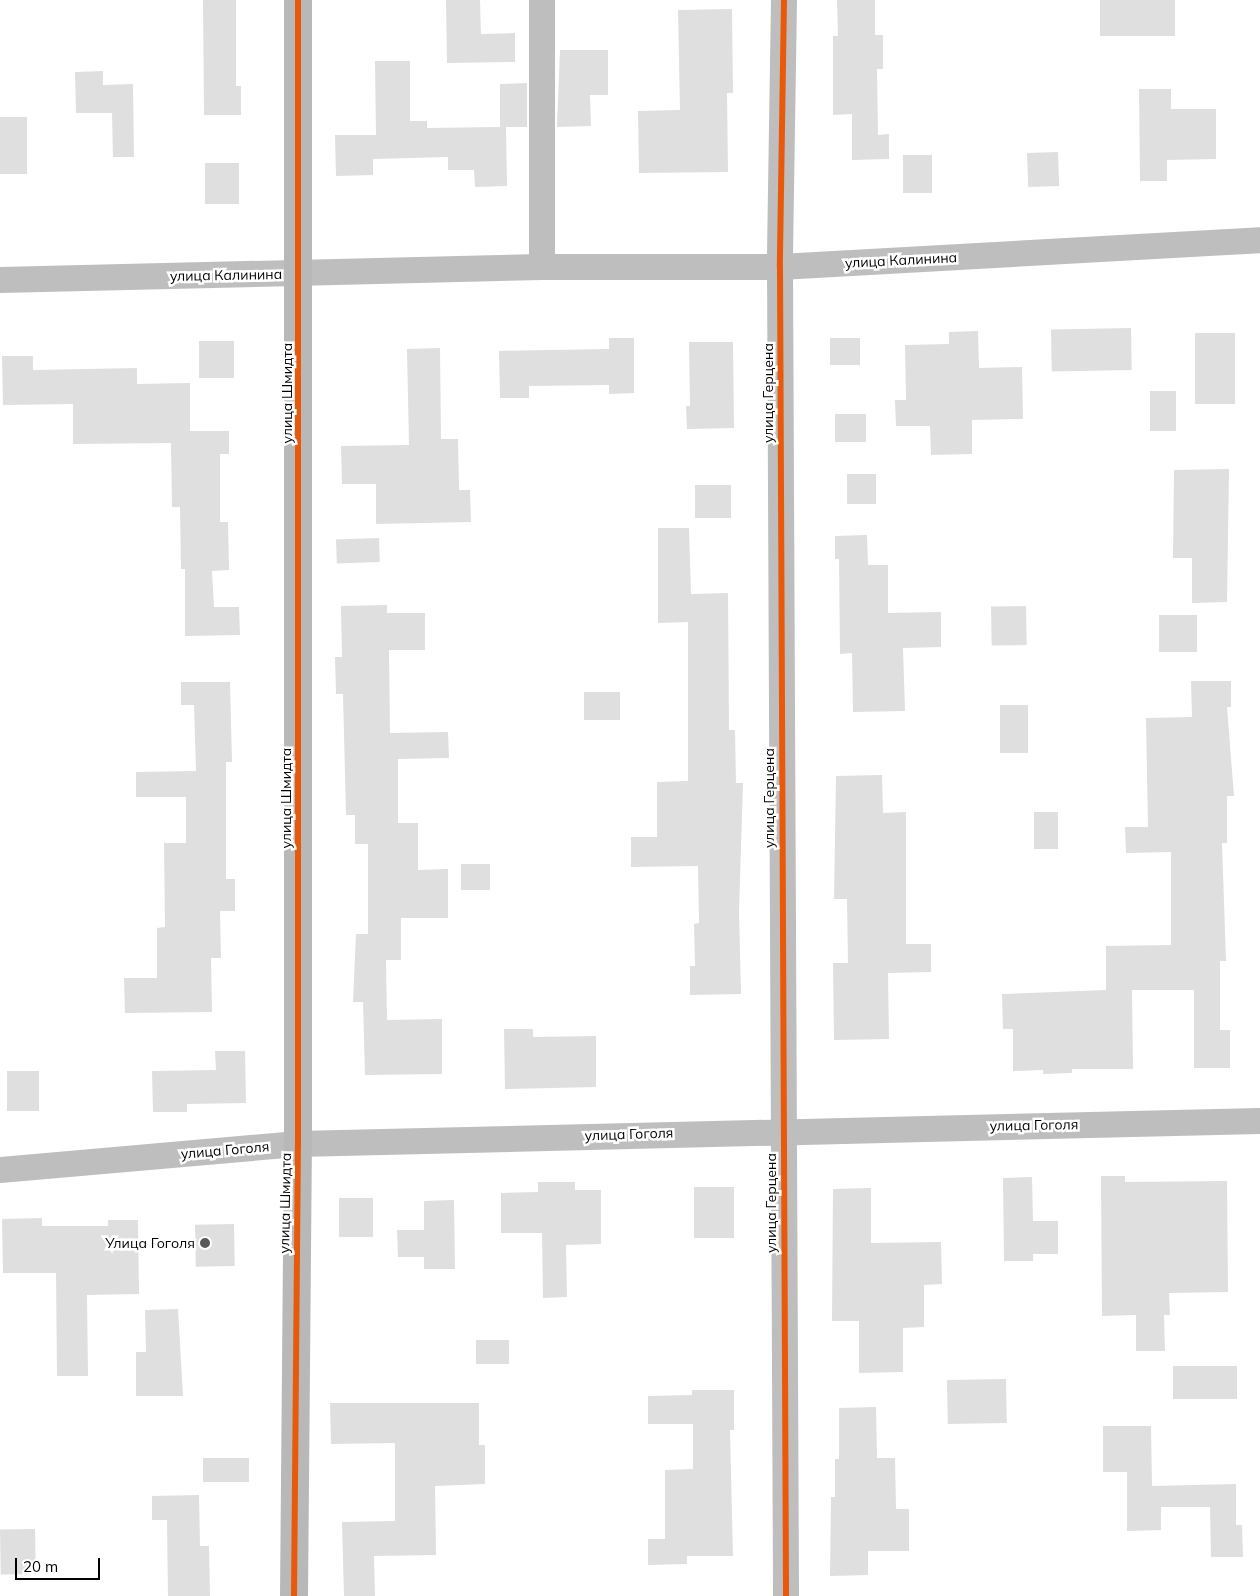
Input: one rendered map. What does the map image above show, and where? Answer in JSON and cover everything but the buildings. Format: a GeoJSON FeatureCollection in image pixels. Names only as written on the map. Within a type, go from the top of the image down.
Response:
{"type":"FeatureCollection","features":[{"type":"Feature","properties":{"kind":"street","name":"улица Шмидта"},"geometry":{"type":"LineString","coordinates":[[294,1596],[298,1144],[298,0]]}},
{"type":"Feature","properties":{"kind":"street"},"geometry":{"type":"LineString","coordinates":[[542,0],[542,267]]}},
{"type":"Feature","properties":{"kind":"street","name":"улица Герцена"},"geometry":{"type":"LineString","coordinates":[[784,0],[780,267],[786,1596]]}},
{"type":"Feature","properties":{"kind":"street","name":"улица Калинина"},"geometry":{"type":"LineString","coordinates":[[0,280],[542,267],[780,267],[1260,240]]}},
{"type":"Feature","properties":{"kind":"street","name":"улица Гоголя"},"geometry":{"type":"LineString","coordinates":[[0,1170],[298,1144],[783,1130],[1260,1121]]}},
{"type":"Feature","properties":{"kind":"cycle path"},"geometry":{"type":"LineString","coordinates":[[294,1596],[298,1144],[298,0]]}},
{"type":"Feature","properties":{"kind":"cycle path"},"geometry":{"type":"LineString","coordinates":[[784,0],[780,267],[786,1596]]}},
{"type":"Feature","properties":{"kind":"place","name":"Улица Гоголя"},"geometry":{"type":"Point","coordinates":[205,1243]}}]}
